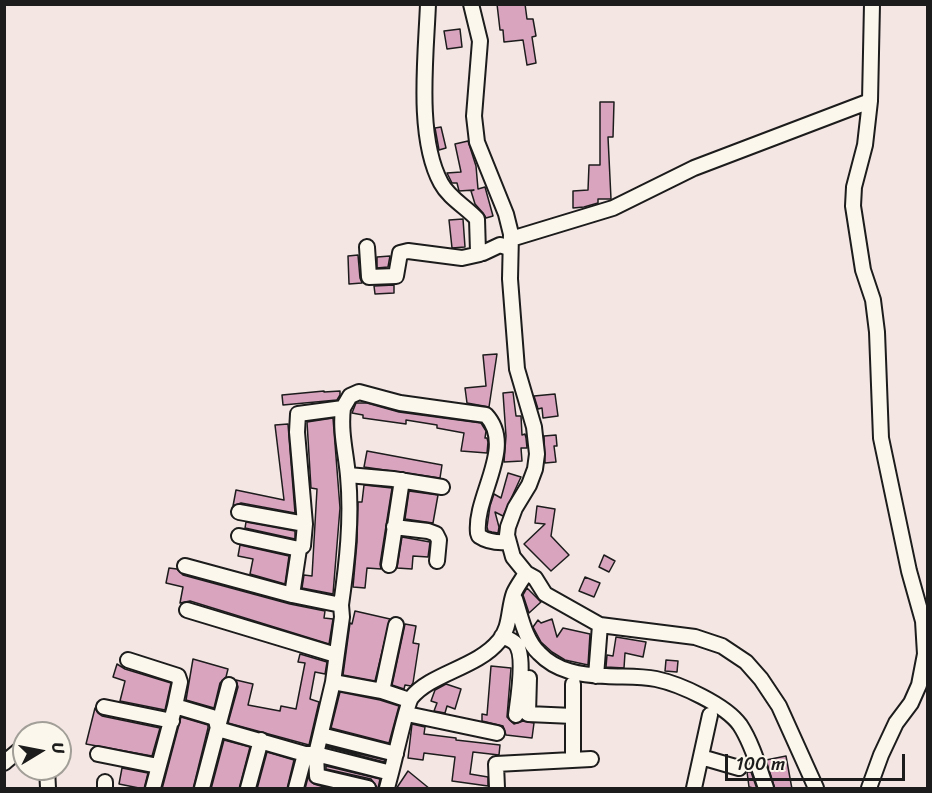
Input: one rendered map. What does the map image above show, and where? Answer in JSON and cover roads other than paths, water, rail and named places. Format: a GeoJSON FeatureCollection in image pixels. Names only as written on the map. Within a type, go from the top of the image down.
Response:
{"type":"FeatureCollection","features":[{"type":"Feature","properties":{"kind":"street"},"geometry":{"type":"LineString","coordinates":[[428,4],[425,111],[429,152],[441,185],[477,219],[477,248],[480,254]]}},
{"type":"Feature","properties":{"kind":"street"},"geometry":{"type":"LineString","coordinates":[[471,4],[480,41],[474,116],[477,142],[506,214],[510,244],[510,279],[517,369],[534,427],[537,454],[535,469],[529,485],[515,508],[508,527],[508,542],[513,557],[526,573],[536,578],[546,594],[600,626],[695,637],[722,646],[746,662],[761,679],[779,706],[816,789]]}},
{"type":"Feature","properties":{"kind":"street"},"geometry":{"type":"LineString","coordinates":[[869,789],[881,754],[896,723],[911,703],[920,685],[925,654],[923,621],[909,572],[881,438],[877,332],[873,300],[863,270],[853,206],[854,187],[865,145],[870,100],[872,4]]}},
{"type":"Feature","properties":{"kind":"street"},"geometry":{"type":"LineString","coordinates":[[367,248],[369,277],[396,276],[400,253],[408,251],[462,258],[480,254],[495,246],[504,246],[613,208],[694,168],[870,100]]}},
{"type":"Feature","properties":{"kind":"street"},"geometry":{"type":"LineString","coordinates":[[296,789],[310,754],[321,735],[333,682],[342,616],[341,605],[349,530],[348,475],[342,429],[343,408],[350,396],[359,392],[400,403],[486,415],[495,427],[495,461],[486,494],[481,503],[478,532],[479,536],[486,540],[499,543],[508,542]]}},
{"type":"Feature","properties":{"kind":"street"},"geometry":{"type":"LineString","coordinates":[[292,595],[299,549],[303,546],[305,524],[297,432],[298,414],[343,408]]}},
{"type":"Feature","properties":{"kind":"street"},"geometry":{"type":"LineString","coordinates":[[348,475],[402,480],[441,487]]}},
{"type":"Feature","properties":{"kind":"street"},"geometry":{"type":"LineString","coordinates":[[389,565],[402,480]]}},
{"type":"Feature","properties":{"kind":"street"},"geometry":{"type":"LineString","coordinates":[[238,512],[305,524]]}},
{"type":"Feature","properties":{"kind":"street"},"geometry":{"type":"LineString","coordinates":[[394,527],[436,534],[439,540],[437,561]]}},
{"type":"Feature","properties":{"kind":"street"},"geometry":{"type":"LineString","coordinates":[[239,536],[299,549]]}},
{"type":"Feature","properties":{"kind":"street"},"geometry":{"type":"LineString","coordinates":[[185,566],[292,595],[341,605]]}},
{"type":"Feature","properties":{"kind":"street"},"geometry":{"type":"LineString","coordinates":[[387,789],[408,707],[422,688],[474,661],[500,641],[511,615],[514,594],[526,573]]}},
{"type":"Feature","properties":{"kind":"street"},"geometry":{"type":"LineString","coordinates":[[514,594],[531,643],[550,663],[563,670],[596,675],[656,679],[675,685],[723,709],[740,725],[756,759],[766,789]]}},
{"type":"Feature","properties":{"kind":"street"},"geometry":{"type":"LineString","coordinates":[[187,610],[336,655]]}},
{"type":"Feature","properties":{"kind":"street"},"geometry":{"type":"LineString","coordinates":[[382,691],[396,625]]}},
{"type":"Feature","properties":{"kind":"street"},"geometry":{"type":"LineString","coordinates":[[596,675],[600,626]]}},
{"type":"Feature","properties":{"kind":"street"},"geometry":{"type":"LineString","coordinates":[[502,636],[514,642],[520,650],[516,715]]}},
{"type":"Feature","properties":{"kind":"street"},"geometry":{"type":"LineString","coordinates":[[128,660],[178,676],[180,687],[176,706],[153,789]]}},
{"type":"Feature","properties":{"kind":"street"},"geometry":{"type":"LineString","coordinates":[[529,678],[528,714],[573,716]]}},
{"type":"Feature","properties":{"kind":"street"},"geometry":{"type":"LineString","coordinates":[[333,682],[382,691],[408,707],[497,733]]}},
{"type":"Feature","properties":{"kind":"street"},"geometry":{"type":"LineString","coordinates":[[573,684],[573,759]]}},
{"type":"Feature","properties":{"kind":"street"},"geometry":{"type":"LineString","coordinates":[[202,789],[230,685]]}},
{"type":"Feature","properties":{"kind":"street"},"geometry":{"type":"LineString","coordinates":[[176,706],[212,717],[216,720],[218,729]]}},
{"type":"Feature","properties":{"kind":"street"},"geometry":{"type":"LineString","coordinates":[[104,707],[172,721]]}},
{"type":"Feature","properties":{"kind":"street"},"geometry":{"type":"LineString","coordinates":[[694,789],[710,715]]}},
{"type":"Feature","properties":{"kind":"street"},"geometry":{"type":"LineString","coordinates":[[218,729],[391,773]]}},
{"type":"Feature","properties":{"kind":"street"},"geometry":{"type":"LineString","coordinates":[[321,735],[396,754]]}},
{"type":"Feature","properties":{"kind":"street"},"geometry":{"type":"LineString","coordinates":[[248,789],[261,740]]}},
{"type":"Feature","properties":{"kind":"street"},"geometry":{"type":"LineString","coordinates":[[98,754],[158,766]]}},
{"type":"Feature","properties":{"kind":"street"},"geometry":{"type":"LineString","coordinates":[[310,754],[317,776],[342,785],[368,789]]}},
{"type":"Feature","properties":{"kind":"street"},"geometry":{"type":"LineString","coordinates":[[701,757],[739,768]]}},
{"type":"Feature","properties":{"kind":"street"},"geometry":{"type":"LineString","coordinates":[[497,789],[496,764],[591,759]]}}]}
